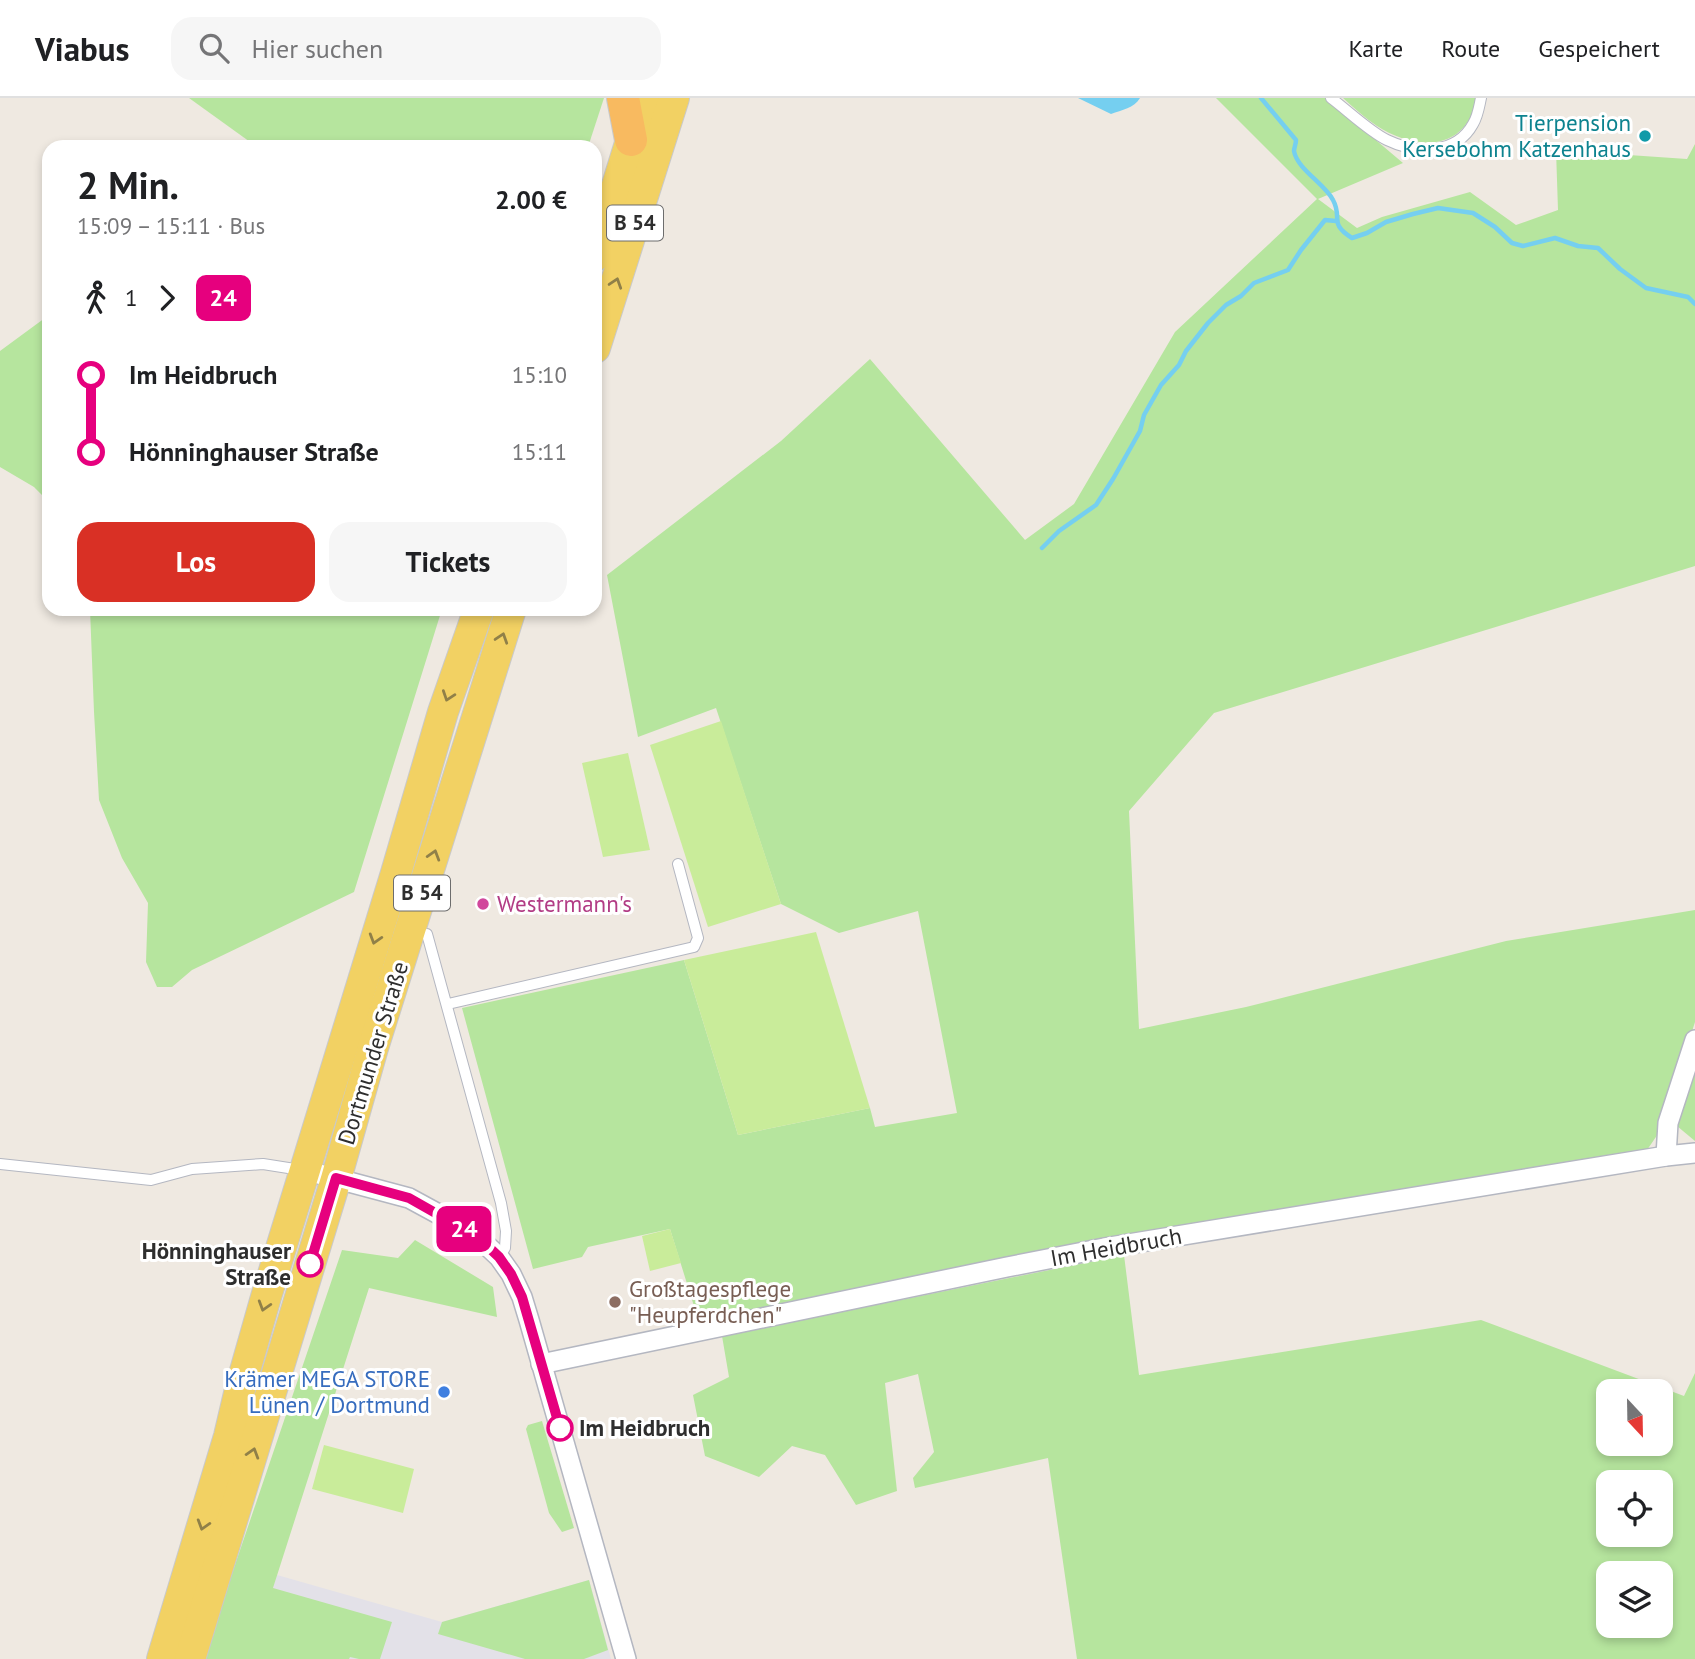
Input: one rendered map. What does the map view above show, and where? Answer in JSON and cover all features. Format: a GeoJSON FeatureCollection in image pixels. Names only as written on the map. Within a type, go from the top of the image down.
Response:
{"type":"FeatureCollection","features":[{"type":"Feature","properties":{"kind":"highway"},"geometry":{"type":"LineString","coordinates":[[623,98],[631,141]]}},
{"type":"Feature","properties":{"kind":"main road","name":"B 54"},"geometry":{"type":"LineString","coordinates":[[602,234],[645,98]]}},
{"type":"Feature","properties":{"kind":"main road","name":"B 54"},"geometry":{"type":"LineString","coordinates":[[602,326],[674,98]]}},
{"type":"Feature","properties":{"kind":"main road","name":"Dortmunder Straße"},"geometry":{"type":"LineString","coordinates":[[162,1659],[229,1436],[248,1357],[304,1170],[443,712],[477,616]]}},
{"type":"Feature","properties":{"kind":"main road","name":"Dortmunder Straße"},"geometry":{"type":"LineString","coordinates":[[190,1659],[377,1035],[509,616]]}},
{"type":"Feature","properties":{"kind":"street"},"geometry":{"type":"LineString","coordinates":[[1666,1156],[1668,1123],[1695,1040]]}},
{"type":"Feature","properties":{"kind":"street","name":"Im Heidbruch"},"geometry":{"type":"LineString","coordinates":[[541,1364],[1104,1248],[1695,1153]]}},
{"type":"Feature","properties":{"kind":"street"},"geometry":{"type":"LineString","coordinates":[[304,1170],[409,1198],[482,1241],[499,1257],[511,1274],[522,1297],[626,1659]]}},
{"type":"Feature","properties":{"kind":"lane"},"geometry":{"type":"LineString","coordinates":[[1331,98],[1385,139],[1418,150],[1450,145],[1463,137],[1472,126],[1481,98]]}},
{"type":"Feature","properties":{"kind":"lane"},"geometry":{"type":"LineString","coordinates":[[447,1004],[694,947],[698,939],[678,864]]}},
{"type":"Feature","properties":{"kind":"lane"},"geometry":{"type":"LineString","coordinates":[[428,934],[503,1212],[505,1248],[499,1257]]}},
{"type":"Feature","properties":{"kind":"lane"},"geometry":{"type":"LineString","coordinates":[[0,1164],[151,1180],[192,1169],[263,1164],[304,1170]]}},
{"type":"Feature","properties":{"kind":"shaded area"},"geometry":{"type":"Polygon","coordinates":[[[277,1575],[442,1622],[589,1580],[611,1659],[250,1659],[277,1575]]]}},
{"type":"Feature","properties":{"kind":"green space"},"geometry":{"type":"Polygon","coordinates":[[[189,98],[604,98],[590,140],[247,140],[189,98]]]}},
{"type":"Feature","properties":{"kind":"green space"},"geometry":{"type":"Polygon","coordinates":[[[1216,98],[1326,98],[1403,163],[1318,199],[1357,228],[1382,217],[1470,192],[1516,225],[1558,210],[1556,150],[1687,159],[1695,144],[1695,566],[1214,713],[1129,811],[1139,1029],[1246,1007],[1506,941],[1695,910],[1695,1022],[1660,1131],[1647,1150],[1625,1160],[698,1319],[670,1229],[588,1247],[582,1257],[533,1269],[462,1008],[684,960],[738,1135],[870,1108],[875,1127],[957,1113],[918,911],[839,933],[781,904],[716,708],[638,737],[607,575],[781,441],[870,359],[1025,540],[1074,504],[1175,332],[1317,199],[1216,98]]]}},
{"type":"Feature","properties":{"kind":"green space"},"geometry":{"type":"Polygon","coordinates":[[[1343,98],[1477,98],[1464,127],[1454,136],[1442,141],[1416,142],[1377,126],[1343,98]]]}},
{"type":"Feature","properties":{"kind":"green space"},"geometry":{"type":"Polygon","coordinates":[[[42,320],[42,495],[34,487],[0,467],[0,351],[42,320]]]}},
{"type":"Feature","properties":{"kind":"green space"},"geometry":{"type":"Polygon","coordinates":[[[90,616],[440,616],[354,892],[192,970],[172,987],[157,987],[146,962],[148,903],[122,858],[99,800],[90,616]]]}},
{"type":"Feature","properties":{"kind":"green space"},"geometry":{"type":"Polygon","coordinates":[[[721,721],[781,904],[708,927],[650,745],[721,721]]]}},
{"type":"Feature","properties":{"kind":"green space"},"geometry":{"type":"Polygon","coordinates":[[[628,753],[650,850],[603,857],[582,763],[628,753]]]}},
{"type":"Feature","properties":{"kind":"green space"},"geometry":{"type":"Polygon","coordinates":[[[816,932],[870,1108],[738,1135],[684,960],[816,932]]]}},
{"type":"Feature","properties":{"kind":"green space"},"geometry":{"type":"Polygon","coordinates":[[[1695,1071],[1695,1141],[1677,1126],[1695,1071]]]}},
{"type":"Feature","properties":{"kind":"green space"},"geometry":{"type":"Polygon","coordinates":[[[670,1229],[681,1263],[650,1271],[642,1236],[670,1229]]]}},
{"type":"Feature","properties":{"kind":"green space"},"geometry":{"type":"Polygon","coordinates":[[[415,1240],[493,1287],[497,1317],[369,1288],[273,1588],[392,1622],[380,1659],[203,1659],[342,1250],[398,1258],[415,1240]]]}},
{"type":"Feature","properties":{"kind":"green space"},"geometry":{"type":"Polygon","coordinates":[[[1124,1255],[1139,1375],[1481,1320],[1639,1379],[1596,1379],[1596,1456],[1673,1456],[1673,1392],[1684,1396],[1695,1373],[1695,1659],[1077,1659],[1048,1458],[915,1488],[913,1478],[934,1452],[918,1374],[885,1383],[897,1491],[856,1505],[825,1455],[792,1446],[759,1477],[705,1456],[693,1395],[729,1377],[722,1336],[1124,1255]]]}},
{"type":"Feature","properties":{"kind":"green space"},"geometry":{"type":"Polygon","coordinates":[[[542,1421],[574,1528],[562,1532],[549,1513],[526,1429],[528,1425],[542,1421]]]}},
{"type":"Feature","properties":{"kind":"green space"},"geometry":{"type":"Polygon","coordinates":[[[324,1445],[414,1469],[403,1513],[312,1489],[324,1445]]]}},
{"type":"Feature","properties":{"kind":"green space"},"geometry":{"type":"Polygon","coordinates":[[[589,1580],[608,1650],[584,1659],[525,1659],[438,1634],[442,1622],[589,1580]]]}},
{"type":"Feature","properties":{"kind":"water"},"geometry":{"type":"Polygon","coordinates":[[[1078,98],[1140,98],[1131,106],[1111,114],[1078,98]]]}},
{"type":"Feature","properties":{"kind":"waterway"},"geometry":{"type":"LineString","coordinates":[[1261,98],[1296,140],[1296,158],[1329,194],[1336,206],[1340,228],[1352,238],[1386,222],[1438,208],[1473,213],[1495,227],[1512,243],[1523,246],[1555,238],[1578,246],[1598,248],[1646,288],[1688,297],[1695,304]]}},
{"type":"Feature","properties":{"kind":"waterway"},"geometry":{"type":"LineString","coordinates":[[1042,548],[1059,531],[1096,505],[1140,431],[1144,415],[1161,385],[1179,365],[1186,351],[1208,323],[1254,283],[1288,270],[1325,220],[1336,221]]}},
{"type":"Feature","properties":{"kind":"bus line","name":"24"},"geometry":{"type":"LineString","coordinates":[[310,1264],[336,1178],[409,1198],[469,1232],[499,1257],[522,1297],[560,1428]]}},
{"type":"Feature","properties":{"kind":"place","name":"Tierpension Kersebohm Katzenhaus"},"geometry":{"type":"Point","coordinates":[1645,136]}},
{"type":"Feature","properties":{"kind":"place","name":"Westermann's"},"geometry":{"type":"Point","coordinates":[483,904]}},
{"type":"Feature","properties":{"kind":"place","name":"Hönninghauser Straße"},"geometry":{"type":"Point","coordinates":[310,1264]}},
{"type":"Feature","properties":{"kind":"place","name":"Großtagespflege \"Heupferdchen\""},"geometry":{"type":"Point","coordinates":[615,1302]}},
{"type":"Feature","properties":{"kind":"place","name":"Krämer MEGA STORE Lünen / Dortmund"},"geometry":{"type":"Point","coordinates":[444,1392]}},
{"type":"Feature","properties":{"kind":"place","name":"Im Heidbruch"},"geometry":{"type":"Point","coordinates":[560,1428]}}]}
